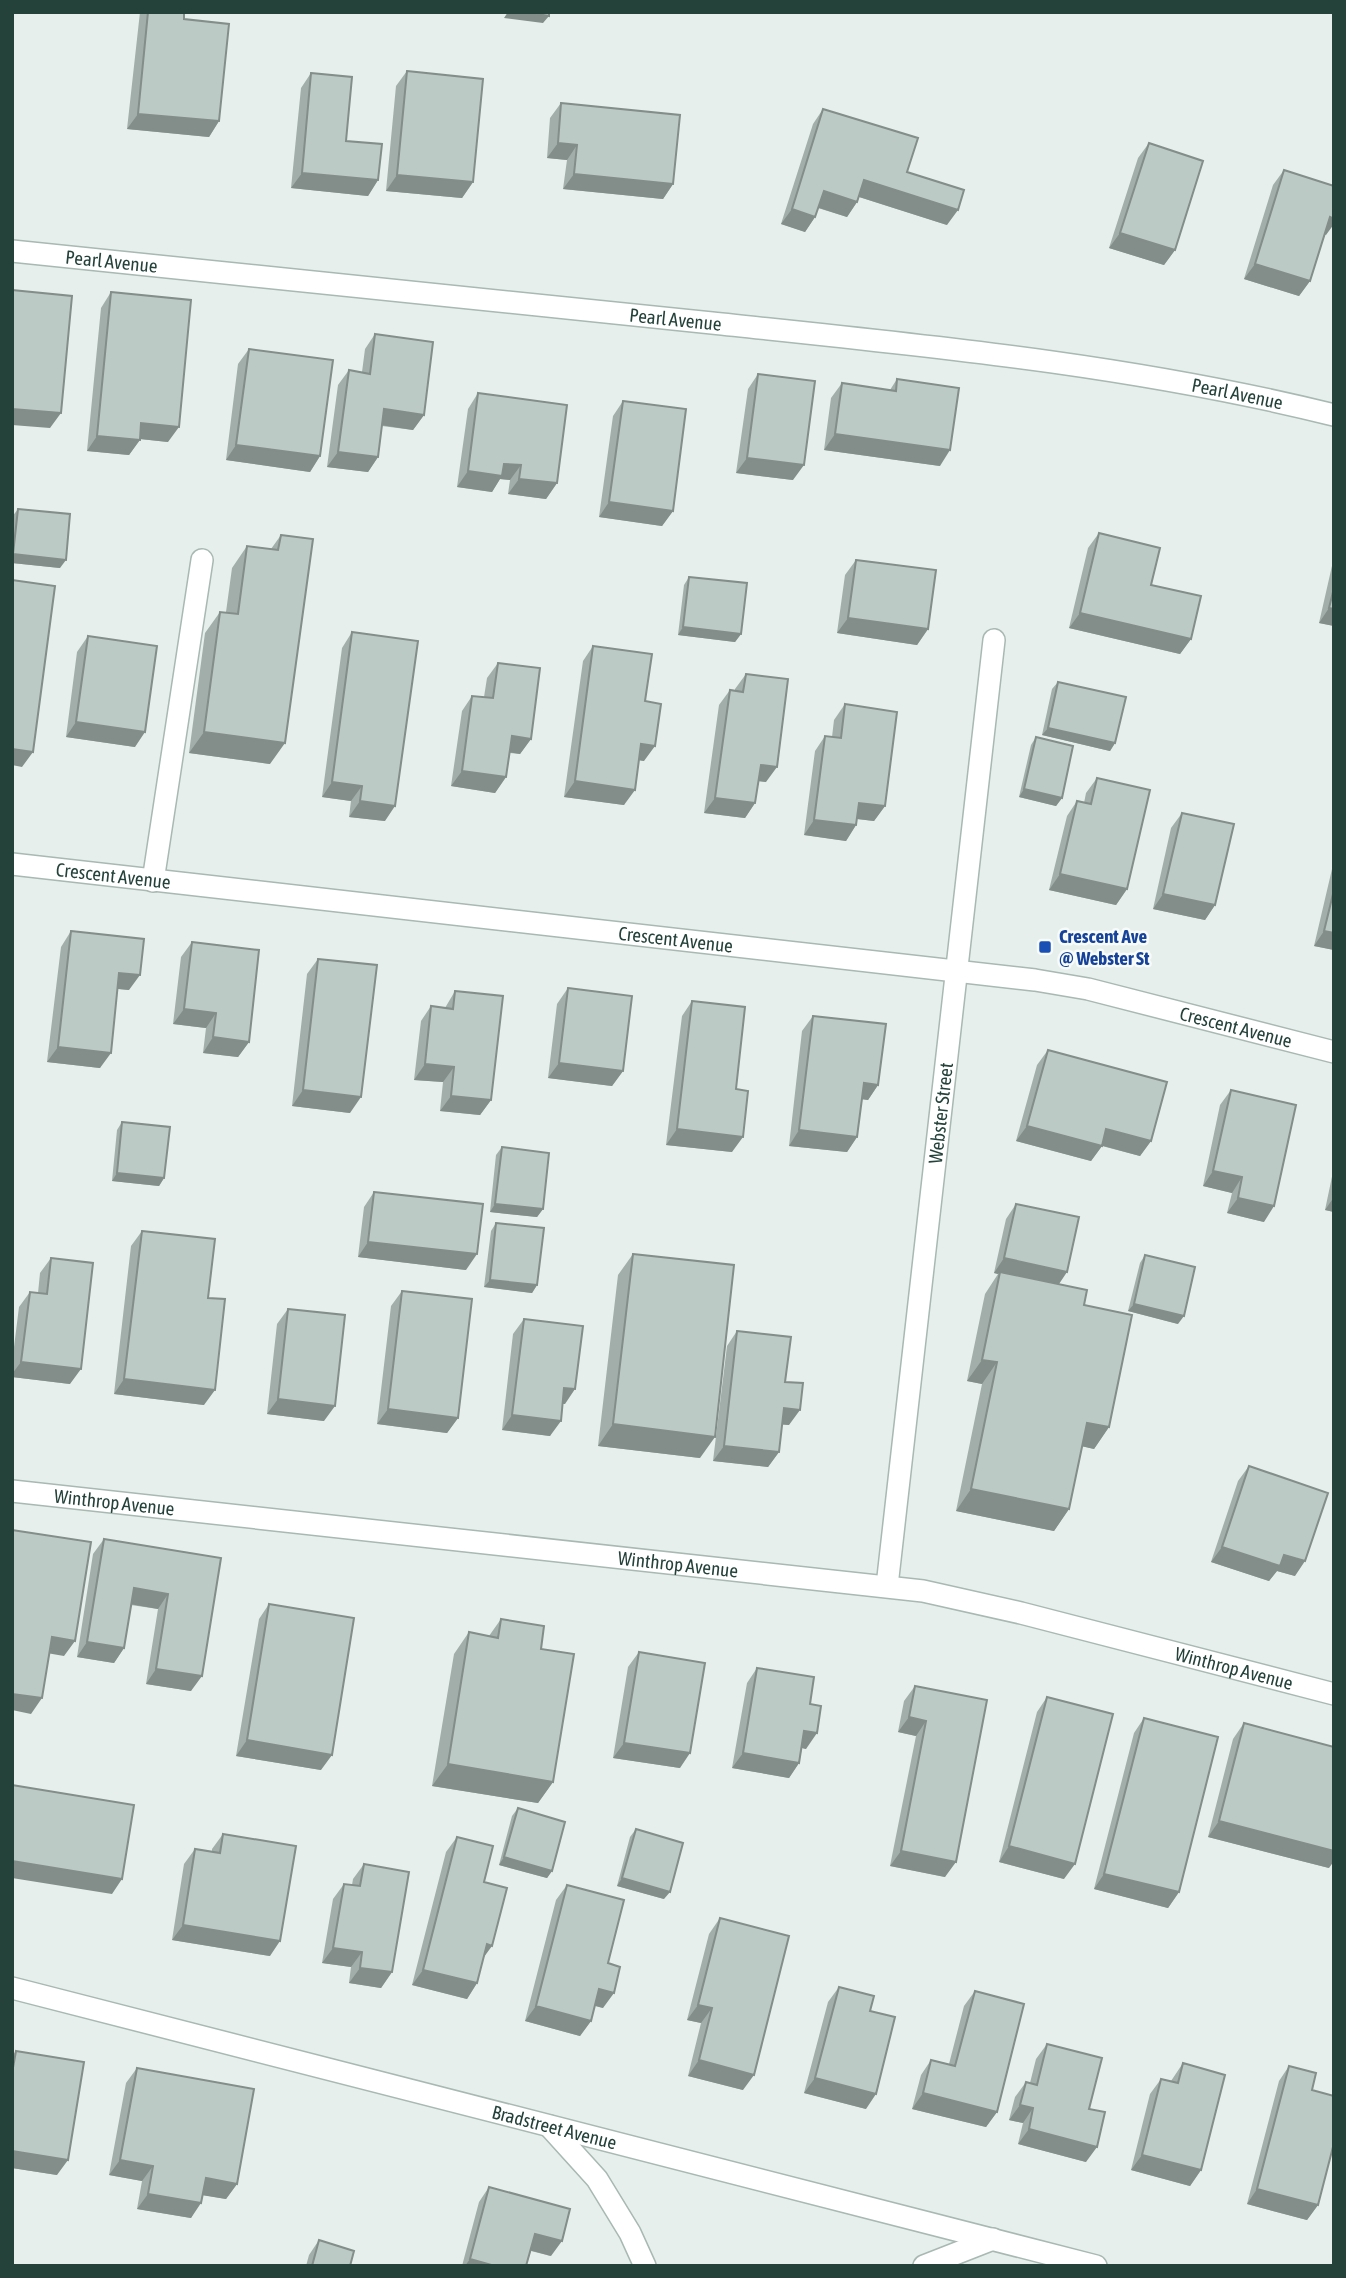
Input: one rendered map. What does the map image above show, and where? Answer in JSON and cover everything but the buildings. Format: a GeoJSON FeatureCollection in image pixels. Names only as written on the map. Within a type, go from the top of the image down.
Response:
{"type":"FeatureCollection","features":[{"type":"Feature","properties":{"kind":"street","name":"Pearl Avenue"},"geometry":{"type":"LineString","coordinates":[[12,251],[970,350],[1130,373],[1256,396],[1334,415]]}},
{"type":"Feature","properties":{"kind":"street"},"geometry":{"type":"LineString","coordinates":[[153,880],[202,560]]}},
{"type":"Feature","properties":{"kind":"street","name":"Webster Street"},"geometry":{"type":"LineString","coordinates":[[887,1586],[994,640]]}},
{"type":"Feature","properties":{"kind":"street","name":"Crescent Avenue"},"geometry":{"type":"LineString","coordinates":[[12,864],[1035,980],[1088,989],[1334,1052]]}},
{"type":"Feature","properties":{"kind":"street","name":"Winthrop Avenue"},"geometry":{"type":"LineString","coordinates":[[12,1491],[923,1591],[992,1606],[1334,1694]]}},
{"type":"Feature","properties":{"kind":"street","name":"Bradstreet Avenue"},"geometry":{"type":"LineString","coordinates":[[12,1987],[1096,2266]]}},
{"type":"Feature","properties":{"kind":"street"},"geometry":{"type":"LineString","coordinates":[[550,2126],[597,2179],[630,2233],[645,2266]]}},
{"type":"Feature","properties":{"kind":"street"},"geometry":{"type":"LineString","coordinates":[[924,2266],[993,2239]]}},
{"type":"Feature","properties":{"kind":"place","name":"Crescent Ave @ Webster St"},"geometry":{"type":"Point","coordinates":[1045,947]}}]}
